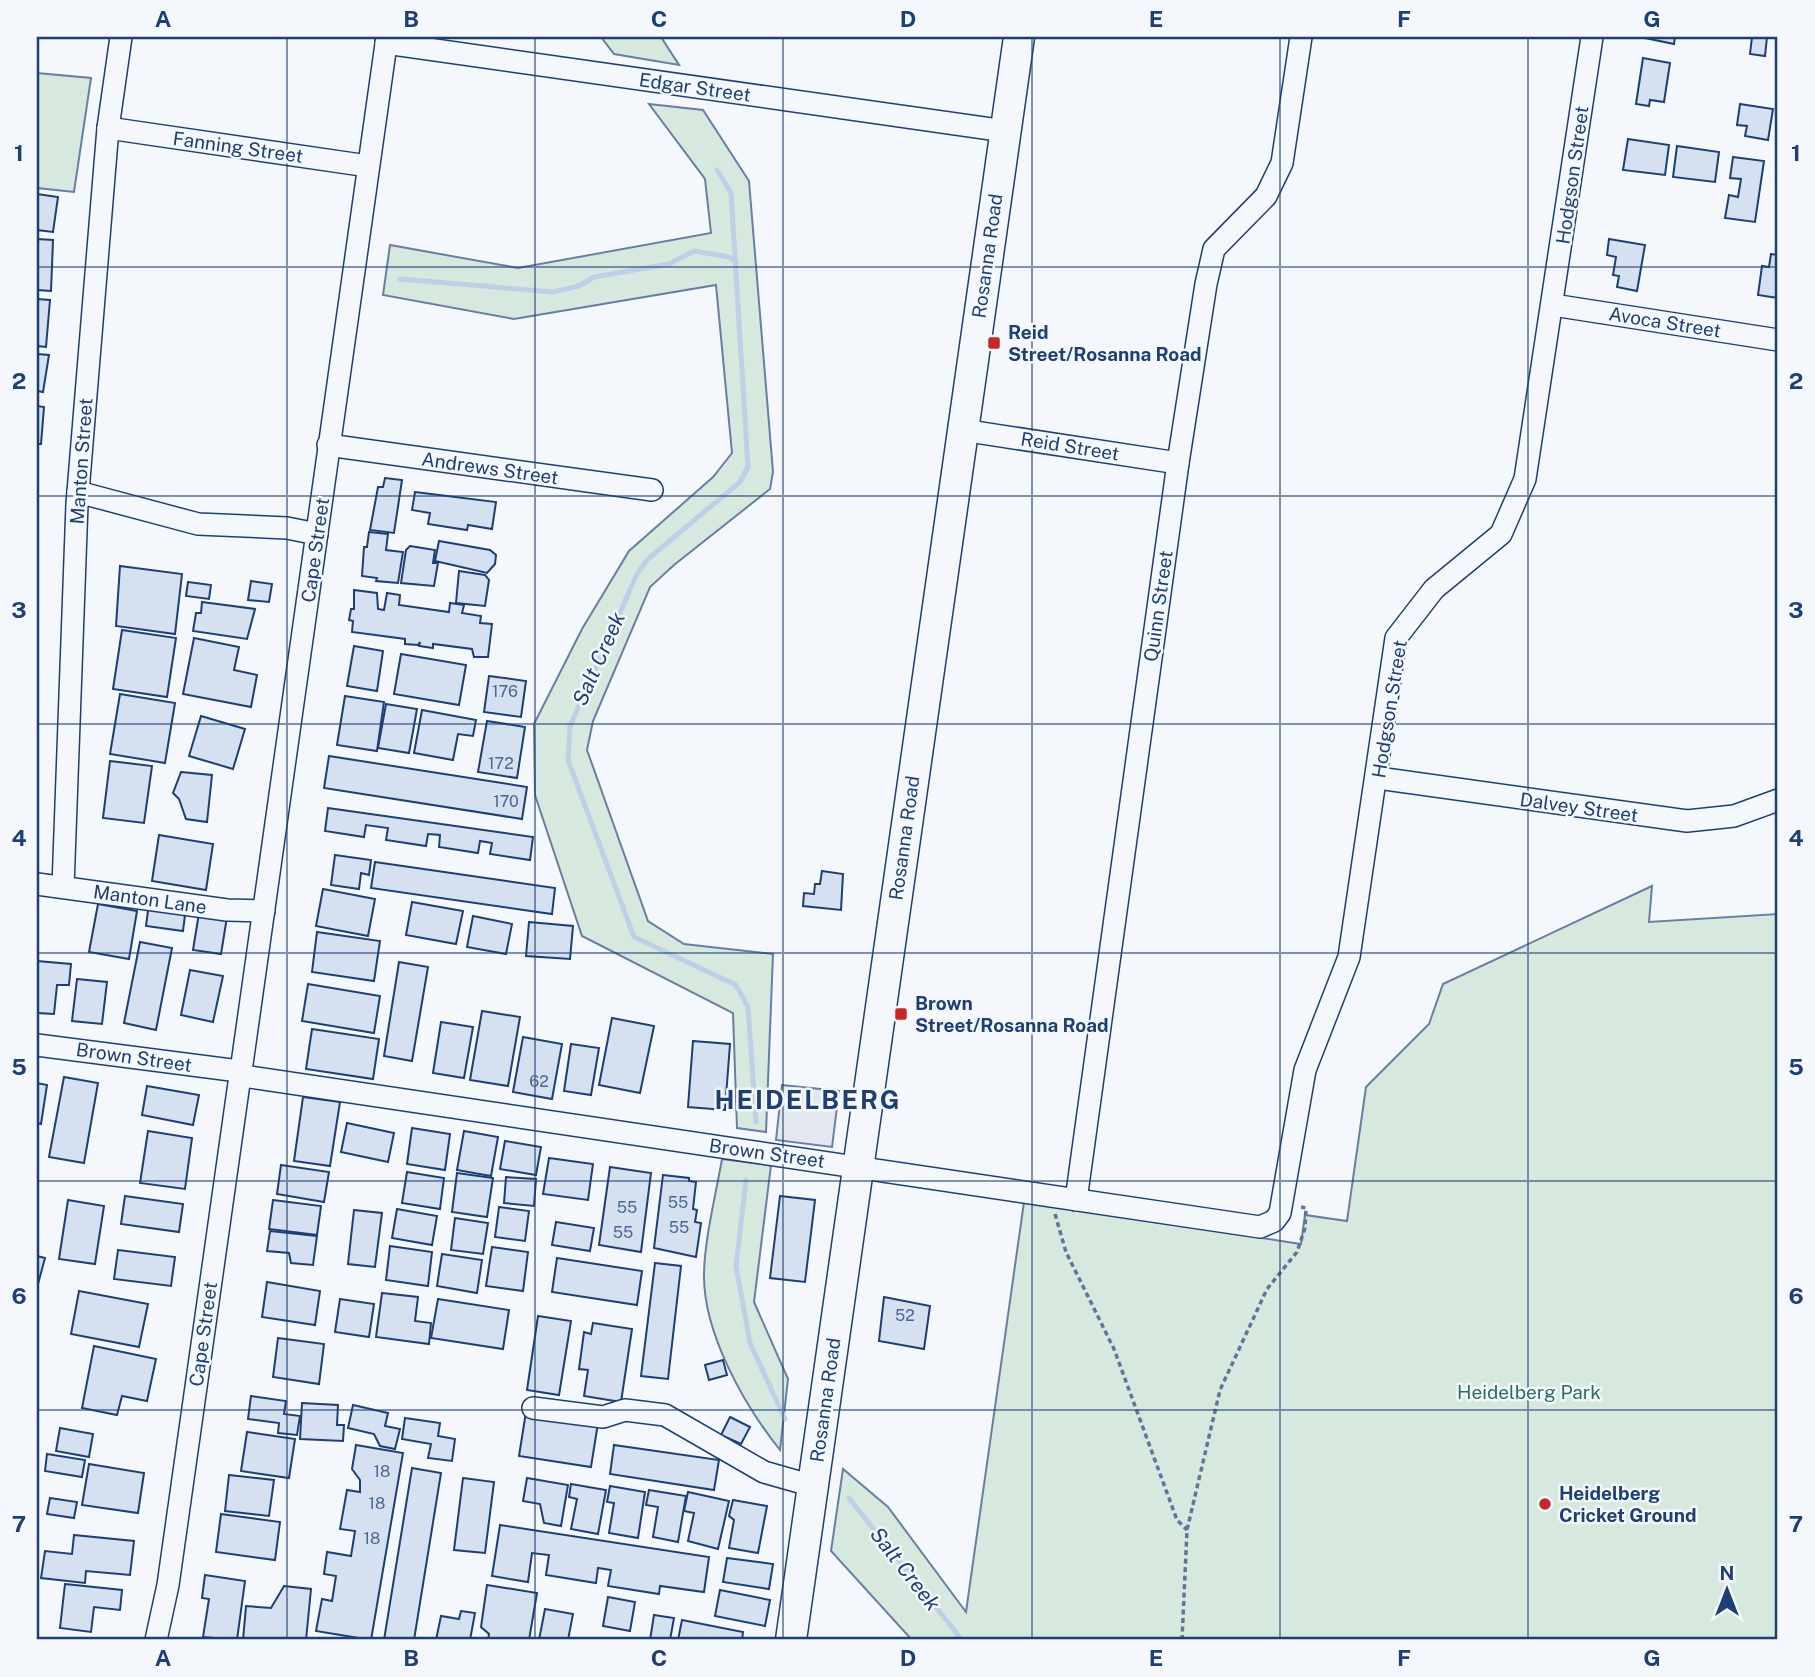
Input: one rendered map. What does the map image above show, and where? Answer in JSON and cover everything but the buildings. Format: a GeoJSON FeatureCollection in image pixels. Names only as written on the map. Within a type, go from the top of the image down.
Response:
{"type":"FeatureCollection","features":[{"type":"Feature","properties":{"kind":"highway","name":"Rosanna Road"},"geometry":{"type":"LineString","coordinates":[[791,1640],[1019,37]]}},
{"type":"Feature","properties":{"kind":"street","name":"Manton Street"},"geometry":{"type":"LineString","coordinates":[[62,887],[78,492],[108,128],[121,37]]}},
{"type":"Feature","properties":{"kind":"street","name":"Quinn Street"},"geometry":{"type":"LineString","coordinates":[[1066,1198],[1178,463],[1214,248],[1266,196],[1282,163],[1301,37]]}},
{"type":"Feature","properties":{"kind":"street","name":"Hodgson Street"},"geometry":{"type":"LineString","coordinates":[[1281,1207],[1305,1070],[1349,957],[1378,778],[1396,638],[1434,589],[1501,534],[1525,480],[1592,37]]}},
{"type":"Feature","properties":{"kind":"street","name":"Edgar Street"},"geometry":{"type":"LineString","coordinates":[[386,40],[1005,131]]}},
{"type":"Feature","properties":{"kind":"street","name":"Cape Street"},"geometry":{"type":"LineString","coordinates":[[156,1640],[168,1585],[386,40]]}},
{"type":"Feature","properties":{"kind":"street","name":"Fanning Street"},"geometry":{"type":"LineString","coordinates":[[108,128],[368,166]]}},
{"type":"Feature","properties":{"kind":"street","name":"Avoca Street"},"geometry":{"type":"LineString","coordinates":[[1553,305],[1778,340]]}},
{"type":"Feature","properties":{"kind":"street","name":"Reid Street"},"geometry":{"type":"LineString","coordinates":[[962,430],[1178,463]]}},
{"type":"Feature","properties":{"kind":"street","name":"Andrews Street"},"geometry":{"type":"LineString","coordinates":[[328,445],[652,490]]}},
{"type":"Feature","properties":{"kind":"street"},"geometry":{"type":"LineString","coordinates":[[78,492],[198,524],[290,528],[317,534]]}},
{"type":"Feature","properties":{"kind":"street","name":"Dalvey Street"},"geometry":{"type":"LineString","coordinates":[[1378,778],[1687,821],[1734,816],[1778,800]]}},
{"type":"Feature","properties":{"kind":"street","name":"Manton Lane"},"geometry":{"type":"LineString","coordinates":[[37,884],[228,909],[264,911]]}},
{"type":"Feature","properties":{"kind":"street","name":"Brown Street"},"geometry":{"type":"LineString","coordinates":[[37,1045],[240,1073],[1260,1227],[1274,1221],[1281,1207]]}},
{"type":"Feature","properties":{"kind":"street"},"geometry":{"type":"LineString","coordinates":[[533,1408],[603,1417],[625,1410],[657,1413],[764,1472],[813,1486]]}},
{"type":"Feature","properties":{"kind":"street","name":"Cape Street"},"geometry":{"type":"LineString","coordinates":[[168,1585],[172,1640]]}},
{"type":"Feature","properties":{"kind":"path"},"geometry":{"type":"LineString","coordinates":[[1066,1198],[1056,1225],[1066,1252],[1114,1349],[1177,1520],[1187,1530]]}},
{"type":"Feature","properties":{"kind":"path"},"geometry":{"type":"LineString","coordinates":[[1182,1640],[1187,1530],[1220,1390],[1267,1289],[1297,1252],[1306,1228],[1306,1208],[1281,1207]]}},
{"type":"Feature","properties":{"kind":"green space"},"geometry":{"type":"Polygon","coordinates":[[[601,37],[661,37],[679,65],[614,54],[601,37]]]}},
{"type":"Feature","properties":{"kind":"green space"},"geometry":{"type":"Polygon","coordinates":[[[37,73],[91,78],[74,192],[37,188],[37,73]]]}},
{"type":"Feature","properties":{"kind":"green space"},"geometry":{"type":"Polygon","coordinates":[[[649,104],[703,110],[749,181],[773,472],[770,489],[650,587],[593,721],[587,750],[648,921],[684,944],[773,954],[766,1132],[737,1128],[733,1013],[582,936],[535,795],[534,724],[582,629],[629,551],[713,477],[732,453],[716,285],[514,319],[383,295],[390,245],[518,268],[711,233],[705,179],[649,104]]]}},
{"type":"Feature","properties":{"kind":"green space","name":"Heidelberg Park"},"geometry":{"type":"Polygon","coordinates":[[[1652,886],[1649,922],[1778,914],[1778,1640],[912,1640],[831,1551],[843,1469],[888,1507],[966,1612],[1024,1202],[1301,1244],[1305,1215],[1347,1221],[1366,1087],[1429,1024],[1443,984],[1652,886]]]}},
{"type":"Feature","properties":{"kind":"green space"},"geometry":{"type":"Polygon","coordinates":[[[722,1159],[771,1165],[754,1302],[788,1379],[780,1450],[753,1412],[728,1368],[711,1321],[706,1298],[706,1248],[722,1159]]]}},
{"type":"Feature","properties":{"kind":"shaded area"},"geometry":{"type":"Polygon","coordinates":[[[782,1085],[839,1091],[832,1147],[776,1140],[782,1085]]]}},
{"type":"Feature","properties":{"kind":"waterway","name":"Salt Creek"},"geometry":{"type":"LineString","coordinates":[[717,170],[731,193],[748,467],[740,482],[648,559],[637,574],[570,726],[568,760],[634,937],[736,985],[748,1007],[756,1122]]}},
{"type":"Feature","properties":{"kind":"waterway"},"geometry":{"type":"LineString","coordinates":[[400,279],[553,292],[579,286],[594,277],[669,264],[694,251],[729,257],[736,262]]}},
{"type":"Feature","properties":{"kind":"waterway","name":"Salt Creek"},"geometry":{"type":"LineString","coordinates":[[746,1180],[736,1266],[750,1343],[785,1419]]}},
{"type":"Feature","properties":{"kind":"waterway","name":"Salt Creek"},"geometry":{"type":"LineString","coordinates":[[849,1498],[962,1640]]}},
{"type":"Feature","properties":{"kind":"place","name":"Reid Street/Rosanna Road"},"geometry":{"type":"Point","coordinates":[994,343]}},
{"type":"Feature","properties":{"kind":"place","name":"Brown Street/Rosanna Road"},"geometry":{"type":"Point","coordinates":[901,1014]}},
{"type":"Feature","properties":{"kind":"place","name":"Heidelberg Cricket Ground"},"geometry":{"type":"Point","coordinates":[1545,1504]}},
{"type":"Feature","properties":{"kind":"district","name":"HEIDELBERG"},"geometry":{"type":"Point","coordinates":[808,1100]}}]}
